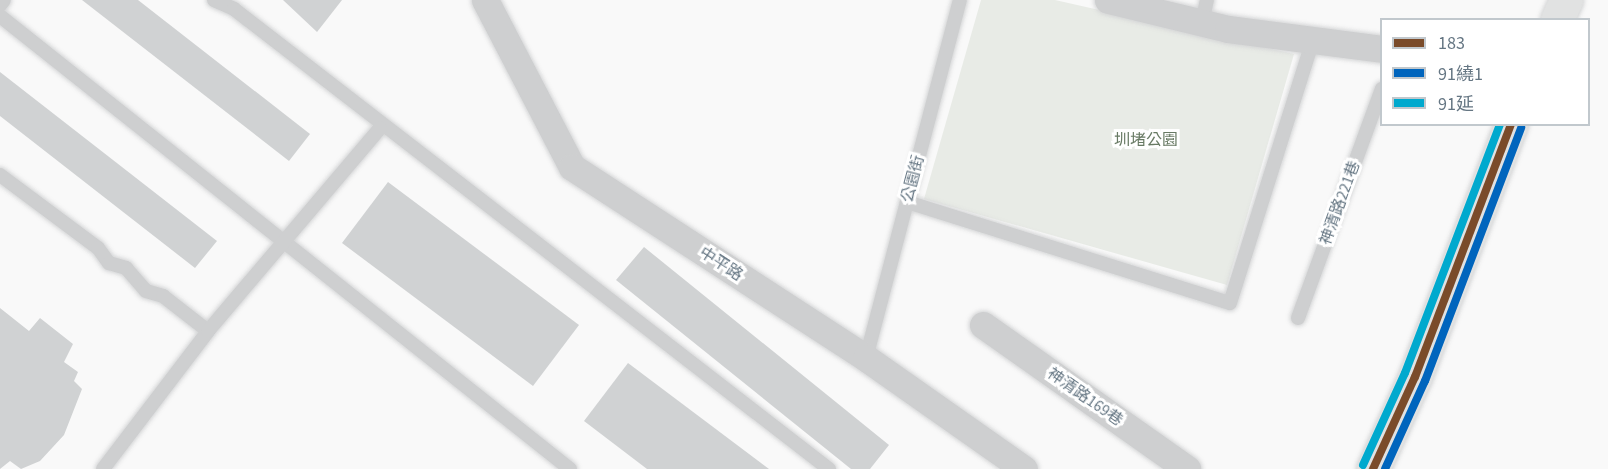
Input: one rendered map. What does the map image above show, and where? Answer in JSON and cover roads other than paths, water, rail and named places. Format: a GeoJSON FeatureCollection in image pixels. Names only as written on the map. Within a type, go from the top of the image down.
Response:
{"type":"FeatureCollection","features":[{"type":"Feature","properties":{"kind":"street","name":"中平路"},"geometry":{"type":"LineString","coordinates":[[485,0],[572,167],[866,358],[1024,469]]}},
{"type":"Feature","properties":{"kind":"street"},"geometry":{"type":"LineString","coordinates":[[1107,0],[1205,11],[1313,40],[1380,50]]}},
{"type":"Feature","properties":{"kind":"street"},"geometry":{"type":"LineString","coordinates":[[1558,18],[1566,0]]}},
{"type":"Feature","properties":{"kind":"street"},"geometry":{"type":"LineString","coordinates":[[1373,469],[1415,376],[1509,126]]}},
{"type":"Feature","properties":{"kind":"street","name":"神清路169巷"},"geometry":{"type":"LineString","coordinates":[[983,325],[1186,469]]}},
{"type":"Feature","properties":{"kind":"lane"},"geometry":{"type":"LineString","coordinates":[[0,5],[4,0]]}},
{"type":"Feature","properties":{"kind":"lane"},"geometry":{"type":"LineString","coordinates":[[214,0],[234,9],[380,128],[829,469]]}},
{"type":"Feature","properties":{"kind":"lane","name":"公園街"},"geometry":{"type":"LineString","coordinates":[[866,358],[960,0]]}},
{"type":"Feature","properties":{"kind":"lane"},"geometry":{"type":"LineString","coordinates":[[0,16],[570,469]]}},
{"type":"Feature","properties":{"kind":"lane"},"geometry":{"type":"LineString","coordinates":[[907,202],[1230,303],[1313,40]]}},
{"type":"Feature","properties":{"kind":"lane","name":"神清路221巷"},"geometry":{"type":"LineString","coordinates":[[1298,318],[1380,93]]}},
{"type":"Feature","properties":{"kind":"lane"},"geometry":{"type":"LineString","coordinates":[[103,469],[208,332],[380,128]]}},
{"type":"Feature","properties":{"kind":"lane"},"geometry":{"type":"LineString","coordinates":[[0,175],[98,248],[109,263],[126,268],[146,291],[163,296],[208,332]]}},
{"type":"Feature","properties":{"kind":"park label","name":"圳堵公園"},"geometry":{"type":"Point","coordinates":[1146,140]}}]}
